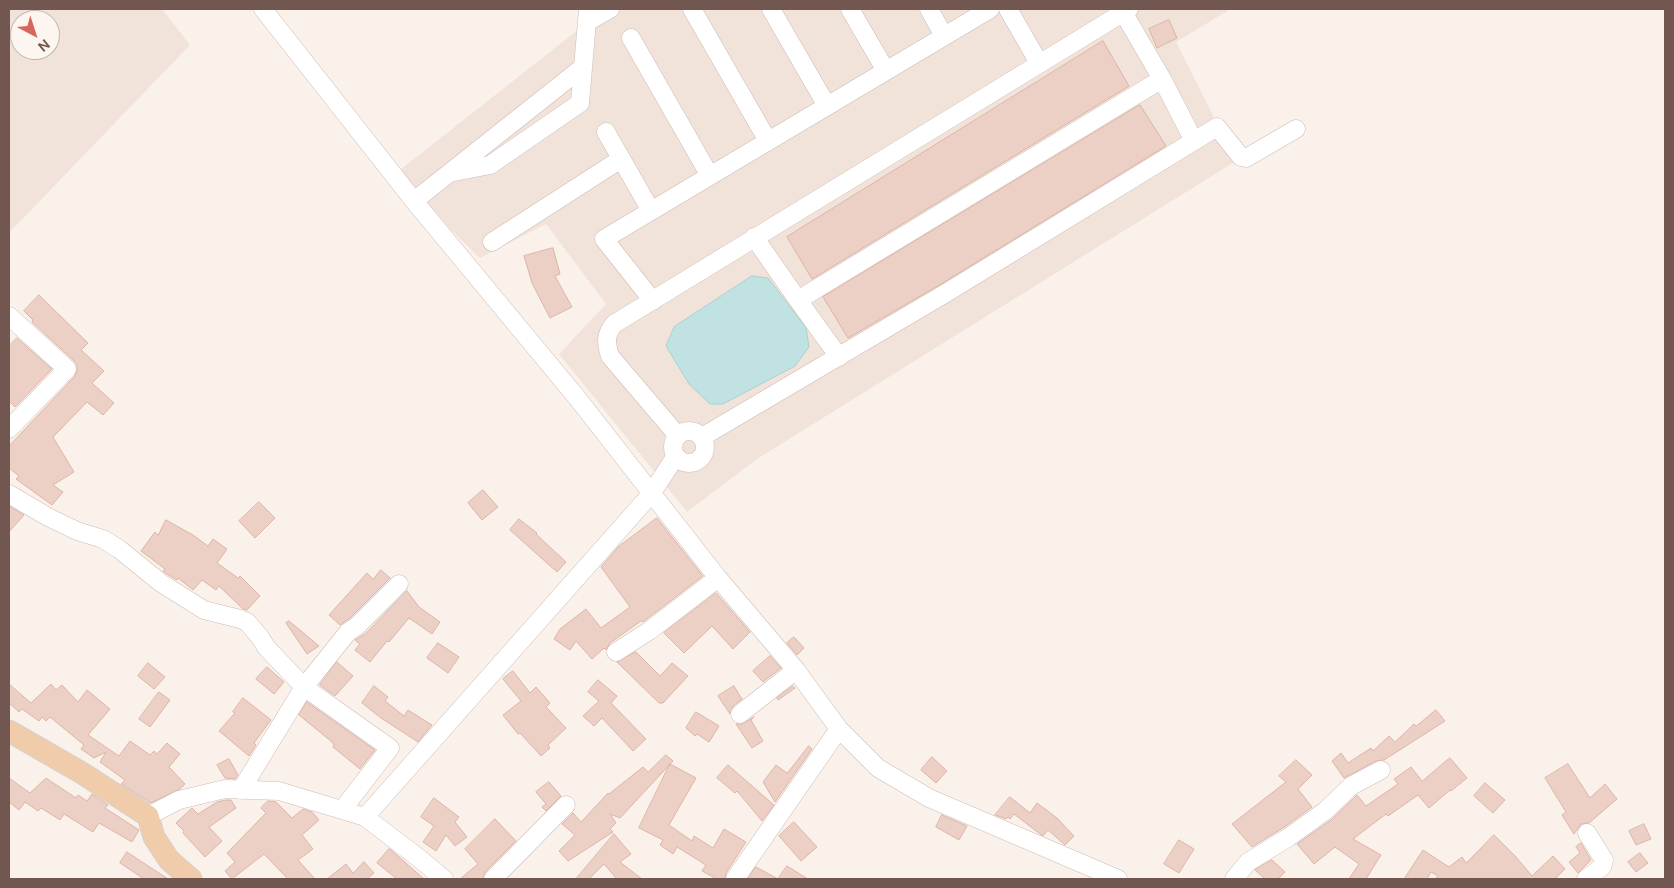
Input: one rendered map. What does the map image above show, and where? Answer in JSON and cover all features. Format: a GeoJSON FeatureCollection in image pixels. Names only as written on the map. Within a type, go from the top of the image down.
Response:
{"type":"FeatureCollection","features":[{"type":"Feature","properties":{"kind":"main road"},"geometry":{"type":"LineString","coordinates":[[9,731],[82,773],[148,816],[154,837],[169,860],[191,879]]}},
{"type":"Feature","properties":{"kind":"street"},"geometry":{"type":"LineString","coordinates":[[263,9],[414,201],[578,399],[718,578],[796,670],[839,729],[878,768],[929,798],[1118,879]]}},
{"type":"Feature","properties":{"kind":"street"},"geometry":{"type":"LineString","coordinates":[[448,173],[490,165],[580,103],[588,16],[610,9]]}},
{"type":"Feature","properties":{"kind":"street"},"geometry":{"type":"LineString","coordinates":[[692,9],[768,141]]}},
{"type":"Feature","properties":{"kind":"street"},"geometry":{"type":"LineString","coordinates":[[771,9],[827,106]]}},
{"type":"Feature","properties":{"kind":"street"},"geometry":{"type":"LineString","coordinates":[[850,9],[886,71]]}},
{"type":"Feature","properties":{"kind":"street"},"geometry":{"type":"LineString","coordinates":[[929,9],[944,36]]}},
{"type":"Feature","properties":{"kind":"street"},"geometry":{"type":"LineString","coordinates":[[653,301],[604,239],[990,9]]}},
{"type":"Feature","properties":{"kind":"street"},"geometry":{"type":"LineString","coordinates":[[1008,9],[1039,63]]}},
{"type":"Feature","properties":{"kind":"street"},"geometry":{"type":"LineString","coordinates":[[678,436],[610,356],[607,346],[608,331],[614,324],[1126,10],[1194,141]]}},
{"type":"Feature","properties":{"kind":"street"},"geometry":{"type":"LineString","coordinates":[[631,38],[710,176]]}},
{"type":"Feature","properties":{"kind":"street"},"geometry":{"type":"LineString","coordinates":[[414,201],[583,67]]}},
{"type":"Feature","properties":{"kind":"street"},"geometry":{"type":"LineString","coordinates":[[798,300],[1162,79]]}},
{"type":"Feature","properties":{"kind":"street"},"geometry":{"type":"LineString","coordinates":[[702,437],[839,357],[1217,127],[1241,156],[1246,158],[1296,129]]}},
{"type":"Feature","properties":{"kind":"street"},"geometry":{"type":"LineString","coordinates":[[606,132],[651,211]]}},
{"type":"Feature","properties":{"kind":"street"},"geometry":{"type":"LineString","coordinates":[[492,242],[621,159]]}},
{"type":"Feature","properties":{"kind":"street"},"geometry":{"type":"LineString","coordinates":[[754,237],[839,357]]}},
{"type":"Feature","properties":{"kind":"street"},"geometry":{"type":"LineString","coordinates":[[9,300],[12,304],[9,311]]}},
{"type":"Feature","properties":{"kind":"street"},"geometry":{"type":"LineString","coordinates":[[9,316],[67,369],[9,429]]}},
{"type":"Feature","properties":{"kind":"street"},"geometry":{"type":"LineString","coordinates":[[364,818],[651,494],[676,456],[674,446],[678,436],[688,431],[702,437],[705,448],[696,461],[685,462],[676,456]]}},
{"type":"Feature","properties":{"kind":"street"},"geometry":{"type":"LineString","coordinates":[[9,494],[48,517],[103,539],[119,549],[161,583],[204,610],[247,622],[266,647],[304,687],[390,748],[342,810]]}},
{"type":"Feature","properties":{"kind":"street"},"geometry":{"type":"LineString","coordinates":[[616,652],[649,631],[718,578]]}},
{"type":"Feature","properties":{"kind":"street"},"geometry":{"type":"LineString","coordinates":[[241,790],[304,687],[348,632],[358,626],[399,584]]}},
{"type":"Feature","properties":{"kind":"street"},"geometry":{"type":"LineString","coordinates":[[740,714],[796,670]]}},
{"type":"Feature","properties":{"kind":"street"},"geometry":{"type":"LineString","coordinates":[[735,879],[839,729]]}},
{"type":"Feature","properties":{"kind":"street"},"geometry":{"type":"LineString","coordinates":[[1234,879],[1248,862],[1289,838],[1325,811],[1351,786],[1381,770]]}},
{"type":"Feature","properties":{"kind":"street"},"geometry":{"type":"LineString","coordinates":[[148,816],[180,800],[224,789],[280,791],[364,818],[444,879]]}},
{"type":"Feature","properties":{"kind":"street"},"geometry":{"type":"LineString","coordinates":[[492,879],[566,805]]}},
{"type":"Feature","properties":{"kind":"street"},"geometry":{"type":"LineString","coordinates":[[1586,879],[1602,867],[1604,860],[1587,833]]}},
{"type":"Feature","properties":{"kind":"shaded area"},"geometry":{"type":"Polygon","coordinates":[[[9,9],[162,9],[190,45],[9,233],[9,9]]]}},
{"type":"Feature","properties":{"kind":"shaded area"},"geometry":{"type":"Polygon","coordinates":[[[580,9],[1231,9],[1176,42],[1236,161],[757,459],[687,512],[559,354],[606,304],[546,224],[480,258],[450,229],[400,170],[579,29],[580,9]]]}},
{"type":"Feature","properties":{"kind":"water"},"geometry":{"type":"Polygon","coordinates":[[[752,276],[768,278],[806,328],[809,347],[795,366],[723,404],[710,404],[689,384],[666,346],[674,327],[752,276]]]}},
{"type":"Feature","properties":{"kind":"building"},"geometry":{"type":"Polygon","coordinates":[[[1169,20],[1177,38],[1157,48],[1149,29],[1169,20]]]}},
{"type":"Feature","properties":{"kind":"building"},"geometry":{"type":"Polygon","coordinates":[[[1103,41],[1129,86],[812,279],[787,237],[1103,41]]]}},
{"type":"Feature","properties":{"kind":"building"},"geometry":{"type":"Polygon","coordinates":[[[1140,105],[1166,146],[941,284],[848,338],[823,297],[1140,105]]]}},
{"type":"Feature","properties":{"kind":"building"},"geometry":{"type":"Polygon","coordinates":[[[553,248],[560,274],[555,276],[572,307],[550,318],[532,283],[524,256],[553,248]]]}},
{"type":"Feature","properties":{"kind":"building"},"geometry":{"type":"Polygon","coordinates":[[[39,295],[88,343],[81,350],[104,371],[92,383],[114,403],[103,415],[87,402],[53,437],[74,472],[53,485],[63,492],[52,505],[16,479],[19,476],[9,468],[9,446],[75,376],[77,371],[77,365],[74,361],[32,322],[33,320],[24,311],[39,295]]]}},
{"type":"Feature","properties":{"kind":"building"},"geometry":{"type":"Polygon","coordinates":[[[17,338],[52,369],[15,407],[9,401],[9,346],[17,338]]]}},
{"type":"Feature","properties":{"kind":"building"},"geometry":{"type":"Polygon","coordinates":[[[483,490],[498,507],[482,520],[468,503],[483,490]]]}},
{"type":"Feature","properties":{"kind":"building"},"geometry":{"type":"Polygon","coordinates":[[[259,502],[275,518],[255,538],[239,521],[259,502]]]}},
{"type":"Feature","properties":{"kind":"building"},"geometry":{"type":"Polygon","coordinates":[[[9,506],[24,515],[9,532],[9,506]]]}},
{"type":"Feature","properties":{"kind":"building"},"geometry":{"type":"Polygon","coordinates":[[[657,518],[703,576],[643,622],[641,621],[610,643],[606,650],[604,648],[592,659],[576,641],[570,650],[554,639],[560,629],[586,609],[601,628],[630,607],[601,567],[618,547],[657,518]]]}},
{"type":"Feature","properties":{"kind":"building"},"geometry":{"type":"Polygon","coordinates":[[[519,519],[537,533],[566,562],[557,572],[510,530],[519,519]]]}},
{"type":"Feature","properties":{"kind":"building"},"geometry":{"type":"Polygon","coordinates":[[[166,520],[208,546],[213,539],[227,549],[217,563],[238,578],[240,576],[260,596],[247,610],[243,609],[219,586],[216,590],[202,580],[193,590],[178,578],[177,580],[163,571],[165,569],[141,551],[155,532],[158,535],[166,520]]]}},
{"type":"Feature","properties":{"kind":"building"},"geometry":{"type":"Polygon","coordinates":[[[381,570],[390,578],[350,618],[340,625],[329,615],[367,573],[373,579],[381,570]]]}},
{"type":"Feature","properties":{"kind":"building"},"geometry":{"type":"Polygon","coordinates":[[[407,591],[419,607],[440,622],[432,634],[409,618],[370,662],[355,650],[360,644],[355,640],[365,634],[407,591]]]}},
{"type":"Feature","properties":{"kind":"building"},"geometry":{"type":"Polygon","coordinates":[[[716,593],[750,632],[733,649],[712,626],[684,653],[664,633],[716,593]]]}},
{"type":"Feature","properties":{"kind":"building"},"geometry":{"type":"Polygon","coordinates":[[[289,621],[319,646],[307,654],[286,623],[289,621]]]}},
{"type":"Feature","properties":{"kind":"building"},"geometry":{"type":"Polygon","coordinates":[[[794,637],[804,648],[797,655],[787,643],[794,637]]]}},
{"type":"Feature","properties":{"kind":"building"},"geometry":{"type":"Polygon","coordinates":[[[438,643],[459,657],[448,673],[427,658],[438,643]]]}},
{"type":"Feature","properties":{"kind":"building"},"geometry":{"type":"Polygon","coordinates":[[[636,652],[660,676],[672,663],[688,676],[663,703],[659,703],[617,662],[636,652]]]}},
{"type":"Feature","properties":{"kind":"building"},"geometry":{"type":"Polygon","coordinates":[[[770,656],[781,668],[763,682],[753,671],[770,656]]]}},
{"type":"Feature","properties":{"kind":"building"},"geometry":{"type":"Polygon","coordinates":[[[337,662],[353,676],[335,696],[320,685],[337,662]]]}},
{"type":"Feature","properties":{"kind":"building"},"geometry":{"type":"Polygon","coordinates":[[[148,663],[165,677],[154,689],[138,676],[148,663]]]}},
{"type":"Feature","properties":{"kind":"building"},"geometry":{"type":"Polygon","coordinates":[[[267,667],[284,682],[274,694],[256,679],[267,667]]]}},
{"type":"Feature","properties":{"kind":"building"},"geometry":{"type":"Polygon","coordinates":[[[513,671],[530,693],[536,687],[550,703],[546,707],[566,728],[548,745],[550,748],[541,756],[520,733],[518,734],[503,715],[521,701],[503,679],[513,671]]]}},
{"type":"Feature","properties":{"kind":"building"},"geometry":{"type":"Polygon","coordinates":[[[598,680],[617,696],[611,703],[646,739],[633,751],[602,718],[594,726],[583,716],[599,701],[588,692],[598,680]]]}},
{"type":"Feature","properties":{"kind":"building"},"geometry":{"type":"Polygon","coordinates":[[[9,684],[31,703],[51,684],[56,690],[62,685],[78,702],[87,690],[110,709],[88,735],[119,756],[130,741],[150,755],[154,751],[157,754],[167,743],[180,754],[169,767],[185,784],[180,789],[151,803],[121,784],[125,780],[100,762],[106,752],[94,758],[81,749],[84,745],[50,717],[46,721],[42,717],[39,721],[22,709],[19,712],[9,703],[9,684]]]}},
{"type":"Feature","properties":{"kind":"building"},"geometry":{"type":"Polygon","coordinates":[[[374,686],[388,697],[385,701],[404,716],[408,710],[432,725],[418,742],[362,703],[374,686]]]}},
{"type":"Feature","properties":{"kind":"building"},"geometry":{"type":"Polygon","coordinates":[[[734,686],[742,699],[733,706],[730,714],[718,696],[734,686]]]}},
{"type":"Feature","properties":{"kind":"building"},"geometry":{"type":"Polygon","coordinates":[[[793,686],[795,688],[778,700],[777,698],[793,686]]]}},
{"type":"Feature","properties":{"kind":"building"},"geometry":{"type":"Polygon","coordinates":[[[159,692],[170,700],[150,727],[139,719],[159,692]]]}},
{"type":"Feature","properties":{"kind":"building"},"geometry":{"type":"Polygon","coordinates":[[[243,698],[271,720],[254,743],[256,745],[249,756],[219,731],[235,713],[233,712],[243,698]]]}},
{"type":"Feature","properties":{"kind":"building"},"geometry":{"type":"Polygon","coordinates":[[[307,702],[375,750],[360,769],[333,747],[332,742],[299,715],[307,702]]]}},
{"type":"Feature","properties":{"kind":"building"},"geometry":{"type":"Polygon","coordinates":[[[1436,710],[1445,721],[1384,760],[1376,761],[1344,778],[1332,761],[1341,753],[1348,763],[1371,748],[1373,751],[1389,736],[1395,742],[1414,724],[1416,726],[1436,710]]]}},
{"type":"Feature","properties":{"kind":"building"},"geometry":{"type":"Polygon","coordinates":[[[696,712],[719,726],[709,742],[697,734],[695,736],[686,728],[696,712]]]}},
{"type":"Feature","properties":{"kind":"building"},"geometry":{"type":"Polygon","coordinates":[[[754,717],[751,720],[763,741],[752,748],[736,724],[742,724],[754,717]]]}},
{"type":"Feature","properties":{"kind":"building"},"geometry":{"type":"Polygon","coordinates":[[[809,746],[812,749],[775,802],[763,782],[776,765],[787,773],[809,746]]]}},
{"type":"Feature","properties":{"kind":"building"},"geometry":{"type":"Polygon","coordinates":[[[666,755],[673,761],[620,818],[610,814],[616,823],[610,829],[613,832],[568,861],[559,851],[575,835],[562,824],[573,813],[581,822],[608,793],[643,767],[648,772],[666,755]]]}},
{"type":"Feature","properties":{"kind":"building"},"geometry":{"type":"Polygon","coordinates":[[[932,757],[947,771],[936,783],[921,770],[932,757]]]}},
{"type":"Feature","properties":{"kind":"building"},"geometry":{"type":"Polygon","coordinates":[[[1450,758],[1467,778],[1429,808],[1418,795],[1388,816],[1386,814],[1353,839],[1381,855],[1366,879],[1349,879],[1359,864],[1335,847],[1314,864],[1297,844],[1331,820],[1357,795],[1366,806],[1398,784],[1394,779],[1411,767],[1422,781],[1450,758]]]}},
{"type":"Feature","properties":{"kind":"building"},"geometry":{"type":"Polygon","coordinates":[[[229,759],[238,775],[235,779],[225,778],[217,765],[229,759]]]}},
{"type":"Feature","properties":{"kind":"building"},"geometry":{"type":"Polygon","coordinates":[[[1296,760],[1312,775],[1298,789],[1312,807],[1252,847],[1232,824],[1286,782],[1279,776],[1296,760]]]}},
{"type":"Feature","properties":{"kind":"building"},"geometry":{"type":"Polygon","coordinates":[[[670,764],[696,778],[669,825],[692,841],[694,836],[713,848],[724,829],[746,842],[726,873],[725,879],[717,879],[702,871],[706,865],[677,847],[673,854],[660,845],[663,840],[639,828],[670,764]]]}},
{"type":"Feature","properties":{"kind":"building"},"geometry":{"type":"Polygon","coordinates":[[[1568,764],[1590,798],[1605,784],[1617,799],[1589,823],[1581,824],[1574,834],[1562,815],[1566,812],[1545,778],[1568,764]]]}},
{"type":"Feature","properties":{"kind":"building"},"geometry":{"type":"Polygon","coordinates":[[[728,765],[774,805],[762,821],[737,791],[735,793],[717,778],[728,765]]]}},
{"type":"Feature","properties":{"kind":"building"},"geometry":{"type":"Polygon","coordinates":[[[9,778],[30,793],[46,778],[76,798],[78,795],[87,801],[92,794],[108,805],[105,808],[139,830],[132,842],[99,823],[93,832],[64,814],[60,820],[41,808],[38,811],[25,802],[19,810],[9,802],[9,778]]]}},
{"type":"Feature","properties":{"kind":"building"},"geometry":{"type":"Polygon","coordinates":[[[549,782],[561,796],[546,811],[542,807],[546,804],[536,792],[549,782]]]}},
{"type":"Feature","properties":{"kind":"building"},"geometry":{"type":"Polygon","coordinates":[[[1485,783],[1505,800],[1493,813],[1474,796],[1485,783]]]}},
{"type":"Feature","properties":{"kind":"building"},"geometry":{"type":"Polygon","coordinates":[[[1010,797],[1030,813],[1037,803],[1057,818],[1074,836],[1065,845],[1048,830],[1043,836],[1014,814],[1010,819],[995,815],[1010,797]]]}},
{"type":"Feature","properties":{"kind":"building"},"geometry":{"type":"Polygon","coordinates":[[[434,798],[459,817],[455,822],[467,837],[455,846],[446,835],[436,851],[423,842],[434,826],[421,817],[434,798]]]}},
{"type":"Feature","properties":{"kind":"building"},"geometry":{"type":"Polygon","coordinates":[[[231,800],[236,808],[209,827],[222,841],[205,857],[176,823],[192,808],[198,814],[217,802],[231,800]]]}},
{"type":"Feature","properties":{"kind":"building"},"geometry":{"type":"Polygon","coordinates":[[[268,801],[276,802],[292,818],[303,809],[312,812],[319,820],[302,835],[313,849],[298,860],[315,879],[288,879],[264,854],[232,879],[225,871],[235,862],[227,853],[266,813],[261,808],[268,801]]]}},
{"type":"Feature","properties":{"kind":"building"},"geometry":{"type":"Polygon","coordinates":[[[942,815],[967,826],[959,840],[936,827],[942,815]]]}},
{"type":"Feature","properties":{"kind":"building"},"geometry":{"type":"Polygon","coordinates":[[[495,819],[516,841],[485,872],[483,879],[460,879],[478,864],[465,849],[495,819]]]}},
{"type":"Feature","properties":{"kind":"building"},"geometry":{"type":"Polygon","coordinates":[[[794,822],[817,847],[801,861],[779,836],[794,822]]]}},
{"type":"Feature","properties":{"kind":"building"},"geometry":{"type":"Polygon","coordinates":[[[1644,824],[1651,839],[1636,845],[1629,831],[1644,824]]]}},
{"type":"Feature","properties":{"kind":"building"},"geometry":{"type":"Polygon","coordinates":[[[614,834],[631,854],[620,862],[642,879],[617,879],[604,864],[589,879],[576,879],[614,834]]]}},
{"type":"Feature","properties":{"kind":"building"},"geometry":{"type":"Polygon","coordinates":[[[1494,835],[1532,876],[1553,856],[1565,869],[1555,879],[1435,879],[1438,876],[1431,872],[1427,879],[1404,879],[1423,850],[1449,867],[1462,857],[1466,863],[1494,835]]]}},
{"type":"Feature","properties":{"kind":"building"},"geometry":{"type":"Polygon","coordinates":[[[1179,840],[1194,849],[1179,873],[1164,864],[1179,840]]]}},
{"type":"Feature","properties":{"kind":"building"},"geometry":{"type":"Polygon","coordinates":[[[1581,843],[1591,860],[1578,873],[1569,862],[1580,853],[1576,847],[1581,843]]]}},
{"type":"Feature","properties":{"kind":"building"},"geometry":{"type":"Polygon","coordinates":[[[389,849],[424,879],[397,879],[377,863],[389,849]]]}},
{"type":"Feature","properties":{"kind":"building"},"geometry":{"type":"Polygon","coordinates":[[[127,852],[168,879],[144,879],[120,863],[127,852]]]}},
{"type":"Feature","properties":{"kind":"building"},"geometry":{"type":"Polygon","coordinates":[[[1640,853],[1648,863],[1636,872],[1628,862],[1640,853]]]}},
{"type":"Feature","properties":{"kind":"building"},"geometry":{"type":"Polygon","coordinates":[[[1272,860],[1285,872],[1278,879],[1265,879],[1255,870],[1272,860]]]}},
{"type":"Feature","properties":{"kind":"building"},"geometry":{"type":"Polygon","coordinates":[[[364,862],[374,873],[367,879],[327,879],[346,864],[353,873],[364,862]]]}},
{"type":"Feature","properties":{"kind":"building"},"geometry":{"type":"Polygon","coordinates":[[[787,866],[808,879],[778,879],[787,866]]]}},
{"type":"Feature","properties":{"kind":"building"},"geometry":{"type":"Polygon","coordinates":[[[756,867],[778,879],[748,879],[756,867]]]}}]}
